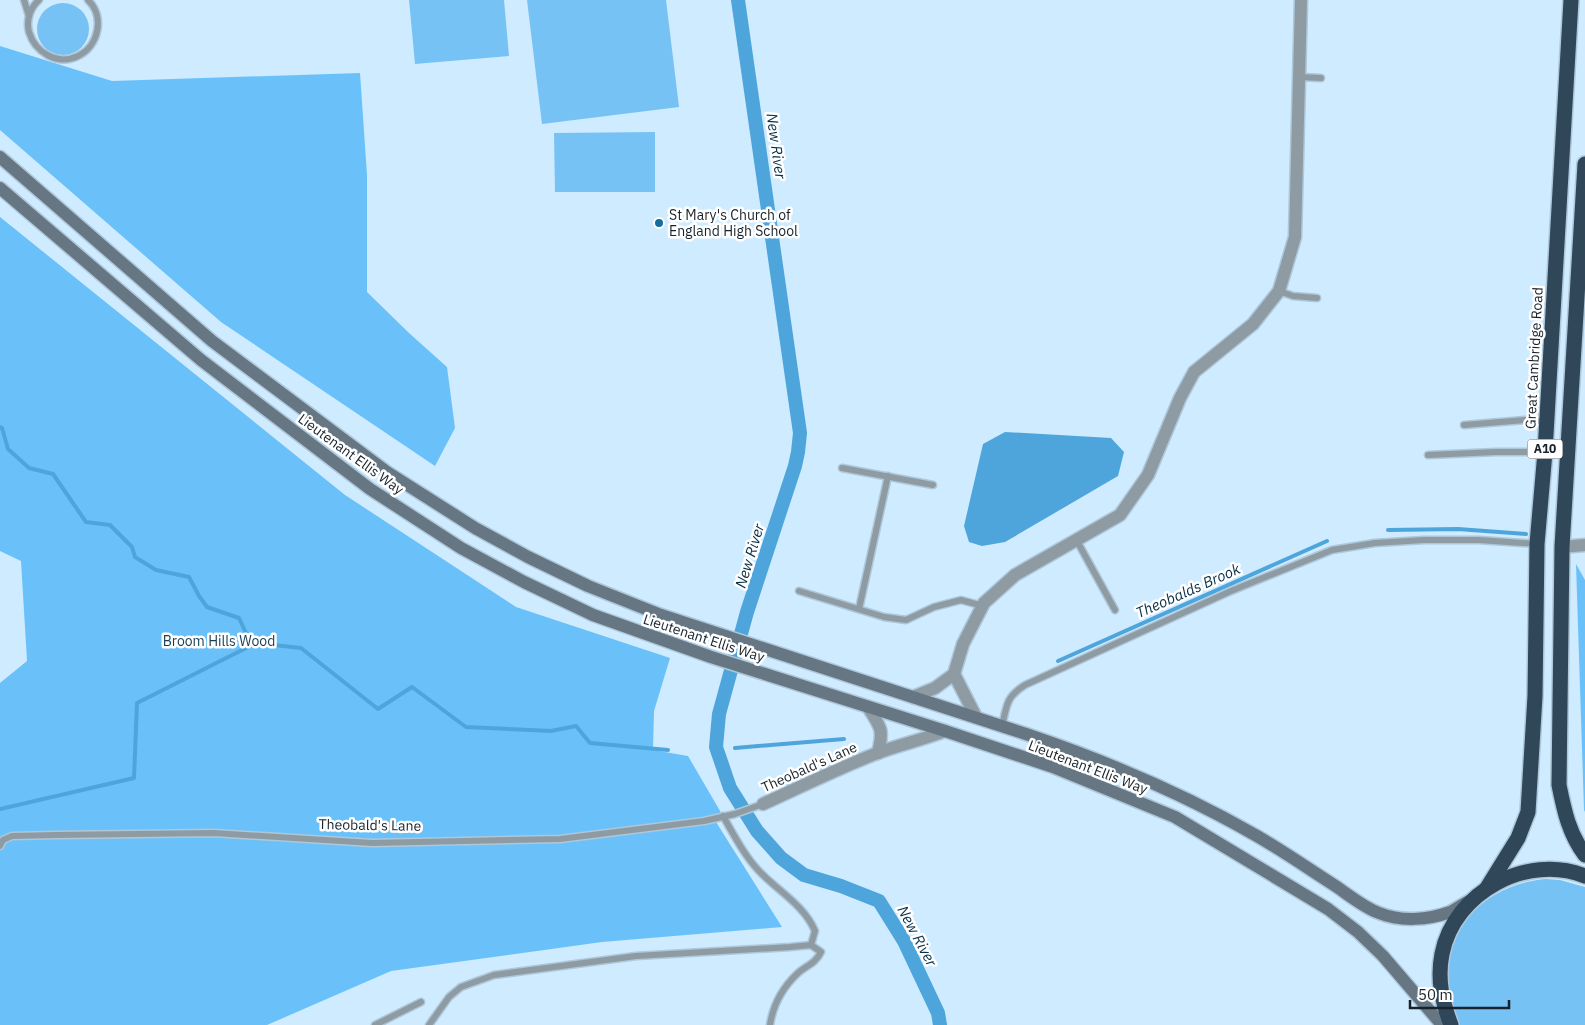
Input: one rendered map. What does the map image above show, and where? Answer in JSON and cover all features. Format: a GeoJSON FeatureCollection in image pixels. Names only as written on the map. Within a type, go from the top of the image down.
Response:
{"type":"FeatureCollection","features":[{"type":"Feature","properties":{"kind":"highway","name":"Great Cambridge Road"},"geometry":{"type":"LineString","coordinates":[[1487,888],[1518,838],[1528,812],[1535,696],[1536,544],[1545,452],[1571,0]]}},
{"type":"Feature","properties":{"kind":"highway","name":"A10"},"geometry":{"type":"LineString","coordinates":[[1585,164],[1562,547],[1559,786],[1567,822],[1585,855]]}},
{"type":"Feature","properties":{"kind":"highway"},"geometry":{"type":"LineString","coordinates":[[1451,1025],[1442,1002],[1439,978],[1442,952],[1450,930],[1461,912],[1487,888],[1511,876],[1534,870],[1560,870],[1585,876]]}},
{"type":"Feature","properties":{"kind":"main road","name":"Lieutenant Ellis Way"},"geometry":{"type":"LineString","coordinates":[[0,157],[212,341],[387,472],[475,528],[528,557],[597,589],[661,615],[1064,746],[1135,775],[1202,806],[1259,837],[1380,914],[1403,919],[1422,919],[1450,912],[1474,898]]}},
{"type":"Feature","properties":{"kind":"main road","name":"Lieutenant Ellis Way"},"geometry":{"type":"LineString","coordinates":[[0,188],[201,360],[370,489],[461,548],[524,582],[593,615],[711,657],[1053,767],[1175,817],[1328,909],[1358,932],[1383,956],[1442,1025]]}},
{"type":"Feature","properties":{"kind":"street"},"geometry":{"type":"LineString","coordinates":[[914,697],[935,688],[954,674],[963,644],[983,606],[1015,575],[1078,541],[1120,515],[1148,475],[1180,398],[1194,372],[1253,324],[1279,291],[1295,237],[1301,0]]}},
{"type":"Feature","properties":{"kind":"street"},"geometry":{"type":"LineString","coordinates":[[1562,547],[1585,545]]}},
{"type":"Feature","properties":{"kind":"street"},"geometry":{"type":"LineString","coordinates":[[954,674],[976,717]]}},
{"type":"Feature","properties":{"kind":"street"},"geometry":{"type":"LineString","coordinates":[[868,707],[881,729],[882,738],[878,753]]}},
{"type":"Feature","properties":{"kind":"street","name":"Theobald's Lane"},"geometry":{"type":"LineString","coordinates":[[758,805],[878,753],[925,739],[944,731]]}},
{"type":"Feature","properties":{"kind":"lane"},"geometry":{"type":"LineString","coordinates":[[24,0],[29,16]]}},
{"type":"Feature","properties":{"kind":"lane"},"geometry":{"type":"LineString","coordinates":[[39,0],[34,5],[29,16],[28,28],[32,40],[38,49],[54,58],[66,59],[78,56],[90,47],[98,32],[96,12],[88,0]]}},
{"type":"Feature","properties":{"kind":"lane"},"geometry":{"type":"LineString","coordinates":[[1300,77],[1321,78]]}},
{"type":"Feature","properties":{"kind":"lane"},"geometry":{"type":"LineString","coordinates":[[1279,291],[1294,296],[1317,298]]}},
{"type":"Feature","properties":{"kind":"lane"},"geometry":{"type":"LineString","coordinates":[[1464,425],[1546,420]]}},
{"type":"Feature","properties":{"kind":"lane"},"geometry":{"type":"LineString","coordinates":[[1428,455],[1545,452]]}},
{"type":"Feature","properties":{"kind":"lane"},"geometry":{"type":"LineString","coordinates":[[842,468],[933,485]]}},
{"type":"Feature","properties":{"kind":"lane"},"geometry":{"type":"LineString","coordinates":[[859,609],[888,476]]}},
{"type":"Feature","properties":{"kind":"lane"},"geometry":{"type":"LineString","coordinates":[[1002,726],[1008,700],[1013,692],[1025,685],[1231,591],[1332,550],[1375,543],[1424,540],[1479,540],[1536,544]]}},
{"type":"Feature","properties":{"kind":"lane"},"geometry":{"type":"LineString","coordinates":[[1078,541],[1115,610]]}},
{"type":"Feature","properties":{"kind":"lane"},"geometry":{"type":"LineString","coordinates":[[799,591],[884,617],[906,620],[934,607],[961,600],[983,606]]}},
{"type":"Feature","properties":{"kind":"lane","name":"Theobald's Lane"},"geometry":{"type":"LineString","coordinates":[[1,843],[12,836],[56,834],[214,833],[372,843],[560,839],[704,821],[735,814],[758,805]]}},
{"type":"Feature","properties":{"kind":"lane"},"geometry":{"type":"LineString","coordinates":[[723,816],[747,857],[761,873],[806,914],[815,931],[811,945]]}},
{"type":"Feature","properties":{"kind":"lane"},"geometry":{"type":"LineString","coordinates":[[429,1025],[449,997],[461,987],[494,974],[636,956],[811,945],[821,952],[818,960],[798,973],[780,995],[772,1012],[770,1025]]}},
{"type":"Feature","properties":{"kind":"lane"},"geometry":{"type":"LineString","coordinates":[[375,1025],[421,1002]]}},
{"type":"Feature","properties":{"kind":"shaded area"},"geometry":{"type":"Polygon","coordinates":[[[409,0],[504,0],[509,56],[415,64],[409,0]]]}},
{"type":"Feature","properties":{"kind":"shaded area"},"geometry":{"type":"Polygon","coordinates":[[[527,0],[666,0],[679,107],[542,124],[527,0]]]}},
{"type":"Feature","properties":{"kind":"shaded area"},"geometry":{"type":"Polygon","coordinates":[[[58,3],[68,3],[82,10],[89,24],[89,34],[82,48],[68,55],[58,55],[48,51],[41,44],[37,34],[37,24],[41,14],[48,7],[58,3]]]}},
{"type":"Feature","properties":{"kind":"shaded area"},"geometry":{"type":"Polygon","coordinates":[[[655,132],[655,192],[555,192],[554,133],[655,132]]]}},
{"type":"Feature","properties":{"kind":"shaded area"},"geometry":{"type":"Polygon","coordinates":[[[1005,432],[1111,438],[1124,452],[1118,476],[1005,542],[982,546],[969,542],[964,526],[983,444],[1005,432]]]}},
{"type":"Feature","properties":{"kind":"shaded area"},"geometry":{"type":"Polygon","coordinates":[[[1546,879],[1560,880],[1585,887],[1585,1025],[1458,1025],[1453,1013],[1449,992],[1448,969],[1451,948],[1459,930],[1471,914],[1486,900],[1504,890],[1524,883],[1546,879]]]}},
{"type":"Feature","properties":{"kind":"green space"},"geometry":{"type":"Polygon","coordinates":[[[0,46],[112,81],[360,73],[367,175],[367,292],[447,367],[455,428],[435,466],[221,322],[0,130],[0,46]]]}},
{"type":"Feature","properties":{"kind":"green space","name":"Broom Hills Wood"},"geometry":{"type":"Polygon","coordinates":[[[0,217],[345,495],[516,607],[670,658],[654,711],[653,750],[688,756],[723,816],[716,822],[782,927],[602,942],[391,971],[267,1025],[0,1025],[0,683],[27,661],[21,561],[0,551],[0,217]]]}},
{"type":"Feature","properties":{"kind":"green space"},"geometry":{"type":"Polygon","coordinates":[[[1576,564],[1585,580],[1585,812],[1584,810],[1576,564]]]}},
{"type":"Feature","properties":{"kind":"waterway","name":"New River"},"geometry":{"type":"LineString","coordinates":[[738,0],[800,433],[795,466],[747,612],[719,714],[716,747],[730,788],[757,831],[781,858],[804,875],[841,886],[879,901],[904,941],[938,1013],[940,1025]]}},
{"type":"Feature","properties":{"kind":"waterway","name":"Theobalds Brook"},"geometry":{"type":"LineString","coordinates":[[0,427],[2,428],[8,449],[29,468],[53,474],[86,522],[110,525],[132,547],[135,557],[156,570],[189,577],[207,607],[239,618],[246,633],[256,643],[301,648],[378,709],[412,687],[466,727],[551,731],[576,726],[590,743],[668,750]]}},
{"type":"Feature","properties":{"kind":"waterway","name":"Theobalds Brook"},"geometry":{"type":"LineString","coordinates":[[1388,530],[1458,529],[1526,534]]}},
{"type":"Feature","properties":{"kind":"waterway","name":"Theobalds Brook"},"geometry":{"type":"LineString","coordinates":[[1058,661],[1327,541]]}},
{"type":"Feature","properties":{"kind":"waterway"},"geometry":{"type":"LineString","coordinates":[[0,809],[134,778],[137,703],[256,643]]}},
{"type":"Feature","properties":{"kind":"waterway","name":"Theobalds Brook"},"geometry":{"type":"LineString","coordinates":[[735,748],[844,739]]}},
{"type":"Feature","properties":{"kind":"place","name":"St Mary's Church of England High School"},"geometry":{"type":"Point","coordinates":[659,223]}}]}
